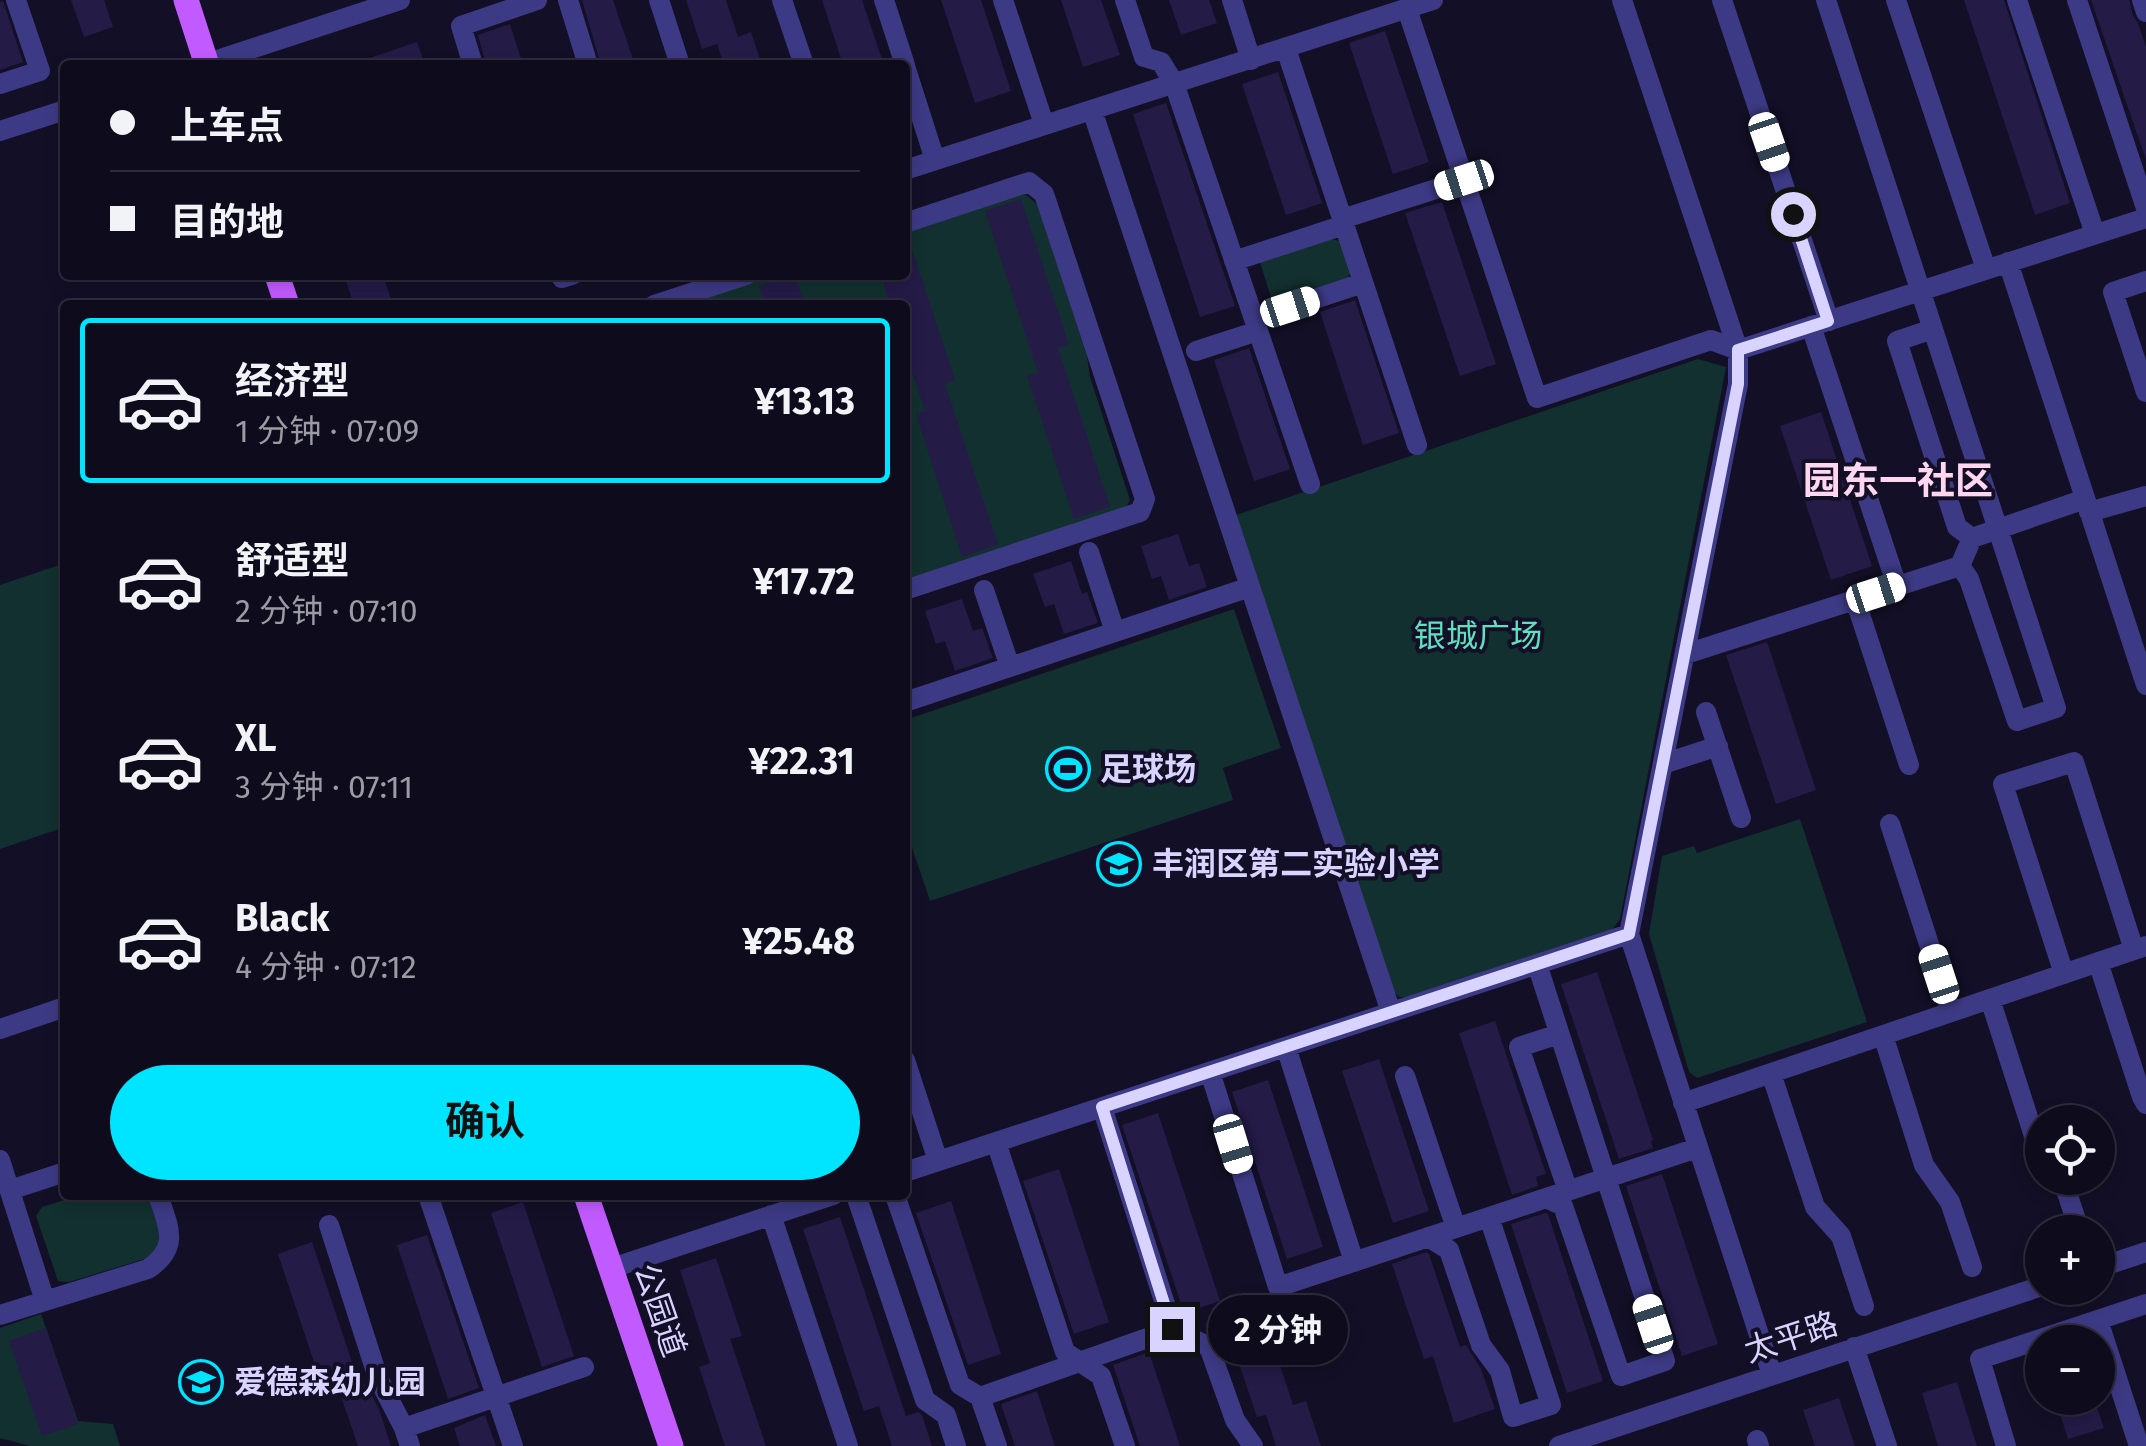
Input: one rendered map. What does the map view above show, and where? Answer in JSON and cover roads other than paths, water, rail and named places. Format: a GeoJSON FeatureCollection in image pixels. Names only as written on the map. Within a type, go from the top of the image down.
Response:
{"type":"FeatureCollection","features":[{"type":"Feature","properties":{"kind":"main road"},"geometry":{"type":"LineString","coordinates":[[186,0],[204,60]]}},
{"type":"Feature","properties":{"kind":"main road","name":"公园道"},"geometry":{"type":"LineString","coordinates":[[588,1200],[672,1446]]}},
{"type":"Feature","properties":{"kind":"street"},"geometry":{"type":"LineString","coordinates":[[0,84],[40,71],[16,0]]}},
{"type":"Feature","properties":{"kind":"street"},"geometry":{"type":"LineString","coordinates":[[217,60],[400,0]]}},
{"type":"Feature","properties":{"kind":"street"},"geometry":{"type":"LineString","coordinates":[[472,60],[461,26],[538,0]]}},
{"type":"Feature","properties":{"kind":"street"},"geometry":{"type":"LineString","coordinates":[[568,0],[586,60]]}},
{"type":"Feature","properties":{"kind":"street"},"geometry":{"type":"LineString","coordinates":[[659,0],[678,60]]}},
{"type":"Feature","properties":{"kind":"street"},"geometry":{"type":"LineString","coordinates":[[782,0],[802,60]]}},
{"type":"Feature","properties":{"kind":"street"},"geometry":{"type":"LineString","coordinates":[[884,0],[903,60]]}},
{"type":"Feature","properties":{"kind":"street"},"geometry":{"type":"LineString","coordinates":[[1003,0],[1044,124]]}},
{"type":"Feature","properties":{"kind":"street"},"geometry":{"type":"LineString","coordinates":[[1125,0],[1144,57],[1161,62],[1174,83],[1310,484]]}},
{"type":"Feature","properties":{"kind":"street"},"geometry":{"type":"LineString","coordinates":[[1232,0],[1251,60]]}},
{"type":"Feature","properties":{"kind":"street"},"geometry":{"type":"LineString","coordinates":[[1364,0],[1371,21]]}},
{"type":"Feature","properties":{"kind":"street"},"geometry":{"type":"LineString","coordinates":[[910,168],[1433,0]]}},
{"type":"Feature","properties":{"kind":"street"},"geometry":{"type":"LineString","coordinates":[[1622,0],[1738,350],[1738,384],[1629,934],[1772,1374]]}},
{"type":"Feature","properties":{"kind":"street"},"geometry":{"type":"LineString","coordinates":[[1722,0],[1898,586]]}},
{"type":"Feature","properties":{"kind":"street"},"geometry":{"type":"LineString","coordinates":[[1826,0],[2056,708],[2017,721],[1969,579],[1960,566]]}},
{"type":"Feature","properties":{"kind":"street"},"geometry":{"type":"LineString","coordinates":[[1896,0],[1986,270]]}},
{"type":"Feature","properties":{"kind":"street"},"geometry":{"type":"LineString","coordinates":[[2017,0],[2095,234]]}},
{"type":"Feature","properties":{"kind":"street"},"geometry":{"type":"LineString","coordinates":[[2077,0],[2146,208]]}},
{"type":"Feature","properties":{"kind":"street"},"geometry":{"type":"LineString","coordinates":[[2142,0],[2146,12]]}},
{"type":"Feature","properties":{"kind":"street"},"geometry":{"type":"LineString","coordinates":[[1407,8],[1537,398],[1711,340],[1738,350],[2146,218]]}},
{"type":"Feature","properties":{"kind":"street"},"geometry":{"type":"LineString","coordinates":[[1286,49],[1417,445]]}},
{"type":"Feature","properties":{"kind":"street"},"geometry":{"type":"LineString","coordinates":[[910,82],[935,160]]}},
{"type":"Feature","properties":{"kind":"street"},"geometry":{"type":"LineString","coordinates":[[1092,110],[1391,1012]]}},
{"type":"Feature","properties":{"kind":"street"},"geometry":{"type":"LineString","coordinates":[[0,131],[60,112]]}},
{"type":"Feature","properties":{"kind":"street"},"geometry":{"type":"LineString","coordinates":[[1234,262],[1464,180]]}},
{"type":"Feature","properties":{"kind":"street"},"geometry":{"type":"LineString","coordinates":[[910,221],[1029,182],[1044,194],[1146,499],[1140,512],[910,588]]}},
{"type":"Feature","properties":{"kind":"street"},"geometry":{"type":"LineString","coordinates":[[2008,262],[2146,685]]}},
{"type":"Feature","properties":{"kind":"street"},"geometry":{"type":"LineString","coordinates":[[669,300],[731,280]]}},
{"type":"Feature","properties":{"kind":"street"},"geometry":{"type":"LineString","coordinates":[[2146,281],[2113,292],[2146,392]]}},
{"type":"Feature","properties":{"kind":"street"},"geometry":{"type":"LineString","coordinates":[[1196,351],[1363,283]]}},
{"type":"Feature","properties":{"kind":"street"},"geometry":{"type":"LineString","coordinates":[[1933,329],[1897,341],[1957,527],[1972,538]]}},
{"type":"Feature","properties":{"kind":"street"},"geometry":{"type":"LineString","coordinates":[[1686,654],[1960,566],[1972,538],[1998,528],[2146,496]]}},
{"type":"Feature","properties":{"kind":"street"},"geometry":{"type":"LineString","coordinates":[[1089,552],[1116,632]]}},
{"type":"Feature","properties":{"kind":"street"},"geometry":{"type":"LineString","coordinates":[[910,700],[1250,588]]}},
{"type":"Feature","properties":{"kind":"street"},"geometry":{"type":"LineString","coordinates":[[984,590],[1010,667]]}},
{"type":"Feature","properties":{"kind":"street"},"geometry":{"type":"LineString","coordinates":[[1855,600],[1909,765]]}},
{"type":"Feature","properties":{"kind":"street"},"geometry":{"type":"LineString","coordinates":[[1706,712],[1741,818]]}},
{"type":"Feature","properties":{"kind":"street"},"geometry":{"type":"LineString","coordinates":[[1663,764],[1718,746]]}},
{"type":"Feature","properties":{"kind":"street"},"geometry":{"type":"LineString","coordinates":[[1682,1102],[1883,1035],[2064,974],[2140,948],[2074,762],[2003,784],[2064,974]]}},
{"type":"Feature","properties":{"kind":"street"},"geometry":{"type":"LineString","coordinates":[[1890,824],[1951,1012]]}},
{"type":"Feature","properties":{"kind":"street"},"geometry":{"type":"LineString","coordinates":[[910,1170],[1629,934]]}},
{"type":"Feature","properties":{"kind":"street"},"geometry":{"type":"LineString","coordinates":[[2098,962],[2146,1104]]}},
{"type":"Feature","properties":{"kind":"street"},"geometry":{"type":"LineString","coordinates":[[1537,964],[1665,1361],[1621,1376],[1563,1206],[1546,1198]]}},
{"type":"Feature","properties":{"kind":"street"},"geometry":{"type":"LineString","coordinates":[[1990,999],[2025,1108]]}},
{"type":"Feature","properties":{"kind":"street"},"geometry":{"type":"LineString","coordinates":[[0,1029],[60,1010]]}},
{"type":"Feature","properties":{"kind":"street"},"geometry":{"type":"LineString","coordinates":[[1559,1034],[1519,1047],[1568,1191]]}},
{"type":"Feature","properties":{"kind":"street"},"geometry":{"type":"LineString","coordinates":[[1883,1035],[1924,1165],[1950,1202],[1972,1267]]}},
{"type":"Feature","properties":{"kind":"street"},"geometry":{"type":"LineString","coordinates":[[1286,1047],[1354,1262]]}},
{"type":"Feature","properties":{"kind":"street"},"geometry":{"type":"LineString","coordinates":[[1210,1072],[1278,1287],[1697,1148]]}},
{"type":"Feature","properties":{"kind":"street"},"geometry":{"type":"LineString","coordinates":[[1771,1072],[1815,1208],[1841,1236],[1864,1306]]}},
{"type":"Feature","properties":{"kind":"street"},"geometry":{"type":"LineString","coordinates":[[910,1075],[938,1161]]}},
{"type":"Feature","properties":{"kind":"street"},"geometry":{"type":"LineString","coordinates":[[1405,1076],[1456,1228]]}},
{"type":"Feature","properties":{"kind":"street"},"geometry":{"type":"LineString","coordinates":[[1102,1107],[1172,1329]]}},
{"type":"Feature","properties":{"kind":"street"},"geometry":{"type":"LineString","coordinates":[[996,1142],[1065,1352],[1102,1376],[1125,1446]]}},
{"type":"Feature","properties":{"kind":"street"},"geometry":{"type":"LineString","coordinates":[[0,1160],[45,1301]]}},
{"type":"Feature","properties":{"kind":"street"},"geometry":{"type":"LineString","coordinates":[[10,1190],[60,1174]]}},
{"type":"Feature","properties":{"kind":"street"},"geometry":{"type":"LineString","coordinates":[[0,1315],[160,1261],[168,1250],[170,1230],[160,1200]]}},
{"type":"Feature","properties":{"kind":"street"},"geometry":{"type":"LineString","coordinates":[[430,1200],[514,1446]]}},
{"type":"Feature","properties":{"kind":"street"},"geometry":{"type":"LineString","coordinates":[[612,1268],[772,1216],[804,1200]]}},
{"type":"Feature","properties":{"kind":"street"},"geometry":{"type":"LineString","coordinates":[[858,1200],[925,1400],[946,1415],[956,1446]]}},
{"type":"Feature","properties":{"kind":"street"},"geometry":{"type":"LineString","coordinates":[[897,1200],[960,1386],[980,1397],[997,1446]]}},
{"type":"Feature","properties":{"kind":"street"},"geometry":{"type":"LineString","coordinates":[[772,1216],[848,1446]]}},
{"type":"Feature","properties":{"kind":"street"},"geometry":{"type":"LineString","coordinates":[[1428,1237],[1449,1250],[1481,1345],[1500,1371],[1513,1417],[1551,1405],[1489,1217]]}},
{"type":"Feature","properties":{"kind":"street"},"geometry":{"type":"LineString","coordinates":[[329,1225],[378,1378],[407,1437],[496,1396],[584,1367]]}},
{"type":"Feature","properties":{"kind":"street"},"geometry":{"type":"LineString","coordinates":[[2115,1262],[2146,1252]]}},
{"type":"Feature","properties":{"kind":"street","name":"太平路"},"geometry":{"type":"LineString","coordinates":[[1568,1445],[2025,1292]]}},
{"type":"Feature","properties":{"kind":"street"},"geometry":{"type":"LineString","coordinates":[[2006,1446],[1980,1359],[2146,1304]]}},
{"type":"Feature","properties":{"kind":"street"},"geometry":{"type":"LineString","coordinates":[[2098,1320],[2137,1445]]}},
{"type":"Feature","properties":{"kind":"street"},"geometry":{"type":"LineString","coordinates":[[980,1397],[1172,1329],[1209,1347],[1234,1420],[1254,1446]]}},
{"type":"Feature","properties":{"kind":"street"},"geometry":{"type":"LineString","coordinates":[[1854,1348],[1887,1446]]}},
{"type":"Feature","properties":{"kind":"street"},"geometry":{"type":"LineString","coordinates":[[946,1415],[960,1386]]}},
{"type":"Feature","properties":{"kind":"place","name":"足球场"},"geometry":{"type":"Point","coordinates":[1068,769]}},
{"type":"Feature","properties":{"kind":"place","name":"丰润区第二实验小学"},"geometry":{"type":"Point","coordinates":[1119,864]}},
{"type":"Feature","properties":{"kind":"place","name":"爱德森幼儿园"},"geometry":{"type":"Point","coordinates":[201,1382]}},
{"type":"Feature","properties":{"kind":"district","name":"园东一社区"},"geometry":{"type":"Point","coordinates":[1898,481]}},
{"type":"Feature","properties":{"kind":"park label","name":"银城广场"},"geometry":{"type":"Point","coordinates":[1478,636]}}]}
